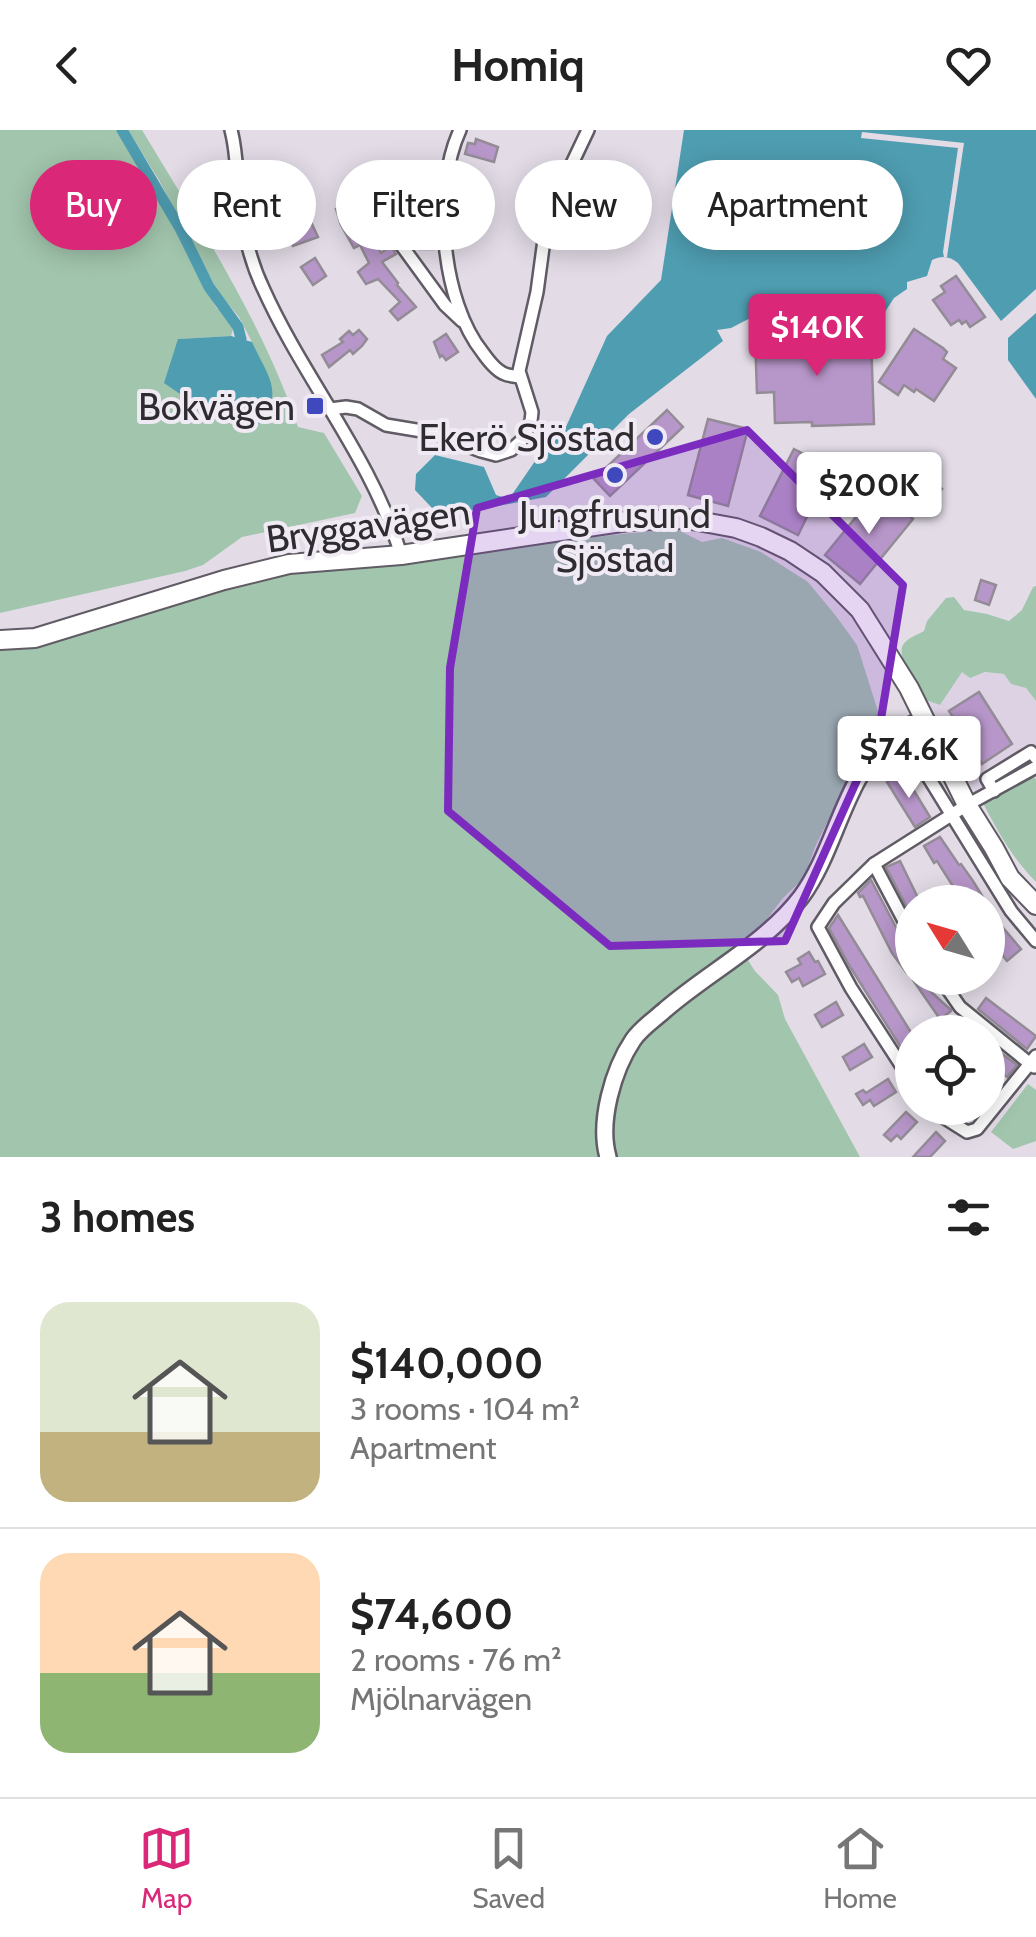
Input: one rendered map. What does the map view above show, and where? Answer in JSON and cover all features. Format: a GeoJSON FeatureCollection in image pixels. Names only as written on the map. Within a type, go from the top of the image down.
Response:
{"type":"FeatureCollection","features":[{"type":"Feature","properties":{"kind":"main road","name":"Bryggavägen"},"geometry":{"type":"LineString","coordinates":[[0,640],[35,638],[289,564],[402,555],[628,521],[688,520],[736,528],[790,550],[823,573],[860,610],[892,658],[967,805],[1010,878],[1036,906]]}},
{"type":"Feature","properties":{"kind":"street"},"geometry":{"type":"LineString","coordinates":[[231,130],[238,158],[240,204],[253,264],[263,289],[301,362],[354,448],[393,526],[402,555]]}},
{"type":"Feature","properties":{"kind":"street"},"geometry":{"type":"LineString","coordinates":[[460,130],[446,183],[444,252],[462,321],[470,336],[501,373],[520,377]]}},
{"type":"Feature","properties":{"kind":"street"},"geometry":{"type":"LineString","coordinates":[[330,409],[358,410],[386,425],[434,433],[496,455],[521,441],[531,421],[530,401],[520,377],[547,224],[588,130]]}},
{"type":"Feature","properties":{"kind":"street"},"geometry":{"type":"LineString","coordinates":[[405,250],[445,305],[462,321]]}},
{"type":"Feature","properties":{"kind":"street"},"geometry":{"type":"LineString","coordinates":[[608,1157],[608,1098],[617,1068],[635,1036],[693,986],[768,932],[802,896],[858,780],[874,756],[888,740],[923,719]]}},
{"type":"Feature","properties":{"kind":"street"},"geometry":{"type":"LineString","coordinates":[[895,1056],[818,927],[834,903],[874,864],[1035,767]]}},
{"type":"Feature","properties":{"kind":"street"},"geometry":{"type":"LineString","coordinates":[[924,770],[1011,911],[1036,940]]}},
{"type":"Feature","properties":{"kind":"street"},"geometry":{"type":"LineString","coordinates":[[874,864],[895,904]]}},
{"type":"Feature","properties":{"kind":"street"},"geometry":{"type":"LineString","coordinates":[[952,995],[960,1007],[1034,1063],[1005,1097]]}},
{"type":"Feature","properties":{"kind":"street"},"geometry":{"type":"LineString","coordinates":[[956,1125],[967,1132],[980,1125]]}},
{"type":"Feature","properties":{"kind":"highlighted area"},"geometry":{"type":"Polygon","coordinates":[[[747,430],[903,585],[879,731],[785,941],[610,946],[448,811],[450,668],[477,508],[747,430]]]}},
{"type":"Feature","properties":{"kind":"shaded area"},"geometry":{"type":"Polygon","coordinates":[[[962,671],[1004,674],[1011,684],[1026,688],[1036,701],[1036,758],[977,795],[923,699],[940,705],[962,671]]]}},
{"type":"Feature","properties":{"kind":"green space"},"geometry":{"type":"Polygon","coordinates":[[[0,130],[117,130],[136,160],[30,160],[30,250],[157,250],[157,195],[177,233],[177,250],[186,250],[216,307],[234,326],[231,336],[178,339],[252,342],[196,250],[214,250],[248,311],[298,427],[324,433],[362,496],[355,513],[242,537],[203,565],[185,571],[0,613],[0,130]]]}},
{"type":"Feature","properties":{"kind":"green space"},"geometry":{"type":"Polygon","coordinates":[[[128,130],[142,130],[177,188],[177,214],[157,177],[157,160],[147,160],[128,130]]]}},
{"type":"Feature","properties":{"kind":"green space"},"geometry":{"type":"Polygon","coordinates":[[[678,530],[702,542],[722,538],[761,552],[808,582],[857,645],[883,727],[858,760],[804,878],[764,923],[737,943],[755,971],[778,995],[785,1019],[860,1157],[0,1157],[0,647],[24,648],[288,571],[678,530]]]}},
{"type":"Feature","properties":{"kind":"green space"},"geometry":{"type":"Polygon","coordinates":[[[1036,586],[1036,701],[1026,688],[1011,684],[1004,674],[985,672],[970,678],[962,672],[940,705],[923,699],[905,664],[903,645],[924,631],[927,621],[946,598],[954,597],[964,610],[1009,621],[1022,610],[1036,586]]]}},
{"type":"Feature","properties":{"kind":"green space"},"geometry":{"type":"Polygon","coordinates":[[[1032,776],[1036,779],[1036,882],[1006,845],[983,803],[1032,776]]]}},
{"type":"Feature","properties":{"kind":"green space"},"geometry":{"type":"Polygon","coordinates":[[[1028,1084],[1036,1090],[1036,1141],[1013,1149],[991,1132],[996,1125],[1005,1125],[1005,1114],[1028,1084]]]}},
{"type":"Feature","properties":{"kind":"water"},"geometry":{"type":"Polygon","coordinates":[[[684,130],[1036,130],[1036,289],[1001,321],[958,263],[943,257],[932,260],[927,276],[907,282],[907,289],[894,298],[881,318],[852,314],[851,294],[819,294],[818,316],[814,316],[810,304],[760,313],[731,328],[717,330],[723,341],[629,414],[546,497],[477,510],[433,509],[415,490],[416,474],[435,455],[484,467],[496,495],[509,499],[544,448],[565,429],[607,336],[661,280],[672,208],[672,250],[903,250],[903,160],[679,160],[684,130]]]}},
{"type":"Feature","properties":{"kind":"water"},"geometry":{"type":"Polygon","coordinates":[[[1036,313],[1036,399],[1008,360],[1008,338],[1036,313]]]}},
{"type":"Feature","properties":{"kind":"water"},"geometry":{"type":"Polygon","coordinates":[[[231,336],[252,342],[271,385],[271,404],[257,426],[217,419],[164,383],[178,339],[231,336]]]}},
{"type":"Feature","properties":{"kind":"pier"},"geometry":{"type":"Polygon","coordinates":[[[862,132],[964,143],[947,257],[943,252],[958,148],[861,138],[862,132]]]}},
{"type":"Feature","properties":{"kind":"building"},"geometry":{"type":"Polygon","coordinates":[[[476,139],[498,147],[495,160],[465,154],[468,143],[475,144],[476,139]]]}},
{"type":"Feature","properties":{"kind":"building"},"geometry":{"type":"Polygon","coordinates":[[[362,250],[394,250],[396,254],[382,262],[416,307],[398,320],[390,311],[400,302],[378,279],[366,284],[358,272],[369,263],[362,250]]]}},
{"type":"Feature","properties":{"kind":"building"},"geometry":{"type":"Polygon","coordinates":[[[315,258],[326,276],[313,285],[301,267],[315,258]]]}},
{"type":"Feature","properties":{"kind":"building"},"geometry":{"type":"Polygon","coordinates":[[[956,276],[985,317],[970,327],[959,320],[951,325],[933,300],[945,292],[941,286],[956,276]]]}},
{"type":"Feature","properties":{"kind":"building"},"geometry":{"type":"Polygon","coordinates":[[[914,329],[943,348],[947,352],[943,359],[956,368],[934,401],[904,385],[898,395],[879,382],[914,329]]]}},
{"type":"Feature","properties":{"kind":"building"},"geometry":{"type":"Polygon","coordinates":[[[359,330],[367,339],[362,346],[353,354],[350,350],[329,367],[322,355],[343,342],[340,339],[349,331],[353,335],[359,330]]]}},
{"type":"Feature","properties":{"kind":"building"},"geometry":{"type":"Polygon","coordinates":[[[446,334],[458,352],[446,360],[440,357],[434,342],[446,334]]]}},
{"type":"Feature","properties":{"kind":"building"},"geometry":{"type":"Polygon","coordinates":[[[826,335],[827,341],[871,339],[874,424],[775,423],[774,392],[757,393],[755,338],[826,335]]]}},
{"type":"Feature","properties":{"kind":"building"},"geometry":{"type":"Polygon","coordinates":[[[667,410],[683,427],[610,496],[594,479],[667,410]]]}},
{"type":"Feature","properties":{"kind":"building"},"geometry":{"type":"Polygon","coordinates":[[[708,419],[748,429],[728,506],[688,495],[708,419]]]}},
{"type":"Feature","properties":{"kind":"building"},"geometry":{"type":"Polygon","coordinates":[[[794,449],[831,468],[798,535],[760,516],[794,449]]]}},
{"type":"Feature","properties":{"kind":"building"},"geometry":{"type":"Polygon","coordinates":[[[917,464],[935,477],[942,489],[936,495],[932,491],[926,496],[906,476],[917,464]]]}},
{"type":"Feature","properties":{"kind":"building"},"geometry":{"type":"Polygon","coordinates":[[[878,490],[913,519],[860,584],[825,555],[878,490]]]}},
{"type":"Feature","properties":{"kind":"building"},"geometry":{"type":"Polygon","coordinates":[[[981,580],[996,585],[989,605],[975,600],[981,580]]]}},
{"type":"Feature","properties":{"kind":"building"},"geometry":{"type":"Polygon","coordinates":[[[979,692],[1012,744],[982,764],[949,711],[979,692]]]}},
{"type":"Feature","properties":{"kind":"building"},"geometry":{"type":"Polygon","coordinates":[[[899,774],[930,817],[915,827],[887,782],[899,774]]]}},
{"type":"Feature","properties":{"kind":"building"},"geometry":{"type":"Polygon","coordinates":[[[940,837],[975,885],[952,885],[924,846],[940,837]]]}},
{"type":"Feature","properties":{"kind":"building"},"geometry":{"type":"Polygon","coordinates":[[[900,861],[912,885],[895,885],[886,867],[900,861]]]}},
{"type":"Feature","properties":{"kind":"building"},"geometry":{"type":"Polygon","coordinates":[[[871,880],[895,925],[895,957],[863,896],[858,893],[871,880]]]}},
{"type":"Feature","properties":{"kind":"building"},"geometry":{"type":"Polygon","coordinates":[[[838,915],[900,1015],[895,1015],[895,1038],[849,965],[829,928],[838,915]]]}},
{"type":"Feature","properties":{"kind":"building"},"geometry":{"type":"Polygon","coordinates":[[[1005,930],[1021,949],[1007,961],[1005,958],[1005,930]]]}},
{"type":"Feature","properties":{"kind":"building"},"geometry":{"type":"Polygon","coordinates":[[[809,952],[825,974],[803,986],[799,978],[792,982],[786,972],[801,964],[798,959],[809,952]]]}},
{"type":"Feature","properties":{"kind":"building"},"geometry":{"type":"Polygon","coordinates":[[[923,995],[934,995],[951,1011],[937,1015],[923,995]]]}},
{"type":"Feature","properties":{"kind":"building"},"geometry":{"type":"Polygon","coordinates":[[[986,998],[1036,1036],[1027,1049],[1005,1031],[1005,1015],[985,1015],[978,1009],[986,998]]]}},
{"type":"Feature","properties":{"kind":"building"},"geometry":{"type":"Polygon","coordinates":[[[836,1002],[843,1015],[822,1027],[815,1015],[836,1002]]]}},
{"type":"Feature","properties":{"kind":"building"},"geometry":{"type":"Polygon","coordinates":[[[864,1044],[872,1057],[850,1070],[843,1057],[864,1044]]]}},
{"type":"Feature","properties":{"kind":"building"},"geometry":{"type":"Polygon","coordinates":[[[1005,1056],[1017,1065],[1005,1075],[1005,1056]]]}},
{"type":"Feature","properties":{"kind":"building"},"geometry":{"type":"Polygon","coordinates":[[[888,1079],[895,1090],[874,1106],[870,1100],[863,1105],[856,1094],[863,1090],[866,1093],[888,1079]]]}},
{"type":"Feature","properties":{"kind":"building"},"geometry":{"type":"Polygon","coordinates":[[[895,1124],[914,1125],[901,1139],[897,1135],[891,1141],[884,1135],[895,1124]]]}},
{"type":"Feature","properties":{"kind":"building"},"geometry":{"type":"Polygon","coordinates":[[[936,1132],[945,1141],[930,1157],[913,1157],[936,1132]]]}},
{"type":"Feature","properties":{"kind":"waterway"},"geometry":{"type":"LineString","coordinates":[[122,130],[181,230],[209,287],[238,327],[241,339]]}},
{"type":"Feature","properties":{"kind":"place","name":"Bokvägen"},"geometry":{"type":"Point","coordinates":[315,406]}},
{"type":"Feature","properties":{"kind":"place","name":"Ekerö Sjöstad"},"geometry":{"type":"Point","coordinates":[655,437]}},
{"type":"Feature","properties":{"kind":"place","name":"Jungfrusund Sjöstad"},"geometry":{"type":"Point","coordinates":[615,475]}}]}
